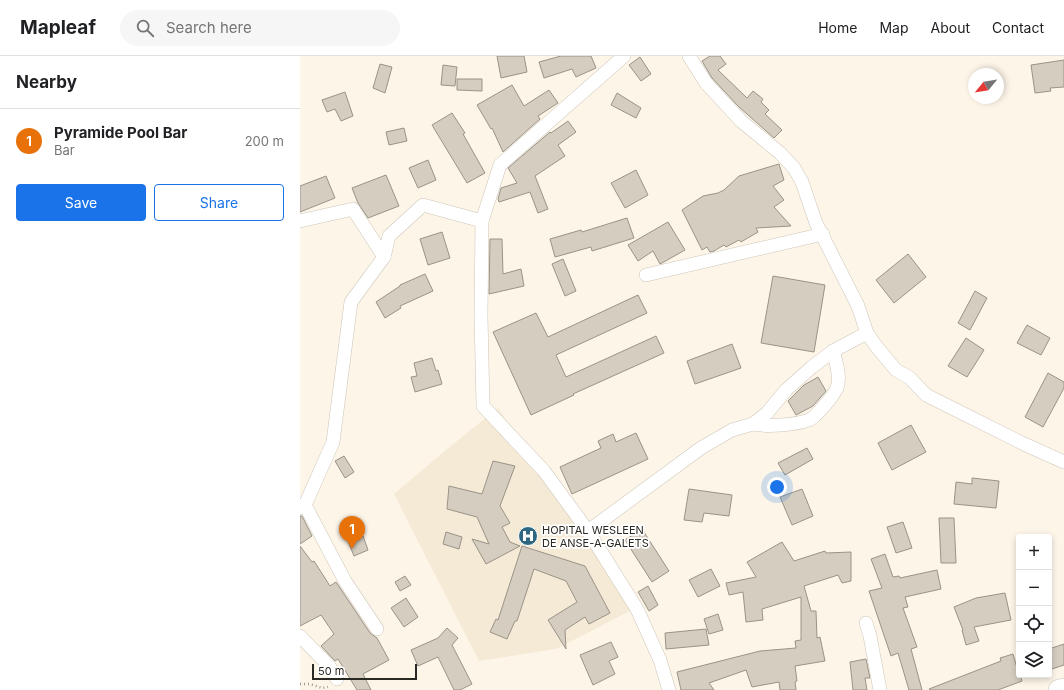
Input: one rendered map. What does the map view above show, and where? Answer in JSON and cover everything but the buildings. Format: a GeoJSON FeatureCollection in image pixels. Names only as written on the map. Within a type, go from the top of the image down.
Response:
{"type":"FeatureCollection","features":[{"type":"Feature","properties":{"kind":"main road"},"geometry":{"type":"LineString","coordinates":[[1059,690],[1064,688]]}},
{"type":"Feature","properties":{"kind":"street"},"geometry":{"type":"LineString","coordinates":[[624,56],[500,165],[482,221],[481,317],[483,406],[544,471],[588,531],[637,609],[660,660],[669,690]]}},
{"type":"Feature","properties":{"kind":"street"},"geometry":{"type":"LineString","coordinates":[[688,56],[706,83],[741,121],[780,153],[794,168],[802,182],[816,223],[823,234],[858,306],[868,333],[876,346],[896,370],[910,378],[926,394],[1024,444],[1064,462]]}},
{"type":"Feature","properties":{"kind":"street"},"geometry":{"type":"LineString","coordinates":[[377,629],[344,581],[302,507],[333,442],[351,302],[384,258],[390,236],[423,205],[482,221]]}},
{"type":"Feature","properties":{"kind":"street"},"geometry":{"type":"LineString","coordinates":[[300,221],[353,209],[384,258]]}},
{"type":"Feature","properties":{"kind":"street"},"geometry":{"type":"LineString","coordinates":[[646,275],[823,234]]}},
{"type":"Feature","properties":{"kind":"street"},"geometry":{"type":"LineString","coordinates":[[588,531],[701,448],[732,430],[753,424],[767,413],[786,390],[812,367],[833,351],[868,333]]}},
{"type":"Feature","properties":{"kind":"street"},"geometry":{"type":"LineString","coordinates":[[753,424],[762,426],[789,424],[810,420],[825,406],[838,387],[838,369],[833,351]]}},
{"type":"Feature","properties":{"kind":"street"},"geometry":{"type":"LineString","coordinates":[[866,623],[870,636],[880,690]]}},
{"type":"Feature","properties":{"kind":"street"},"geometry":{"type":"LineString","coordinates":[[300,636],[329,666],[337,679]]}},
{"type":"Feature","properties":{"kind":"path"},"geometry":{"type":"LineString","coordinates":[[300,684],[310,684],[322,688],[331,687],[337,679]]}},
{"type":"Feature","properties":{"kind":"shaded area"},"geometry":{"type":"Polygon","coordinates":[[[498,408],[632,610],[556,649],[479,661],[394,494],[498,408]]]}},
{"type":"Feature","properties":{"kind":"place","name":"HOPITAL WESLEEN DE ANSE-A-GALETS"},"geometry":{"type":"Point","coordinates":[528,536]}},
{"type":"Feature","properties":{"kind":"place","name":"Pyramide Pool Bar"},"geometry":{"type":"Point","coordinates":[352,549]}}]}
